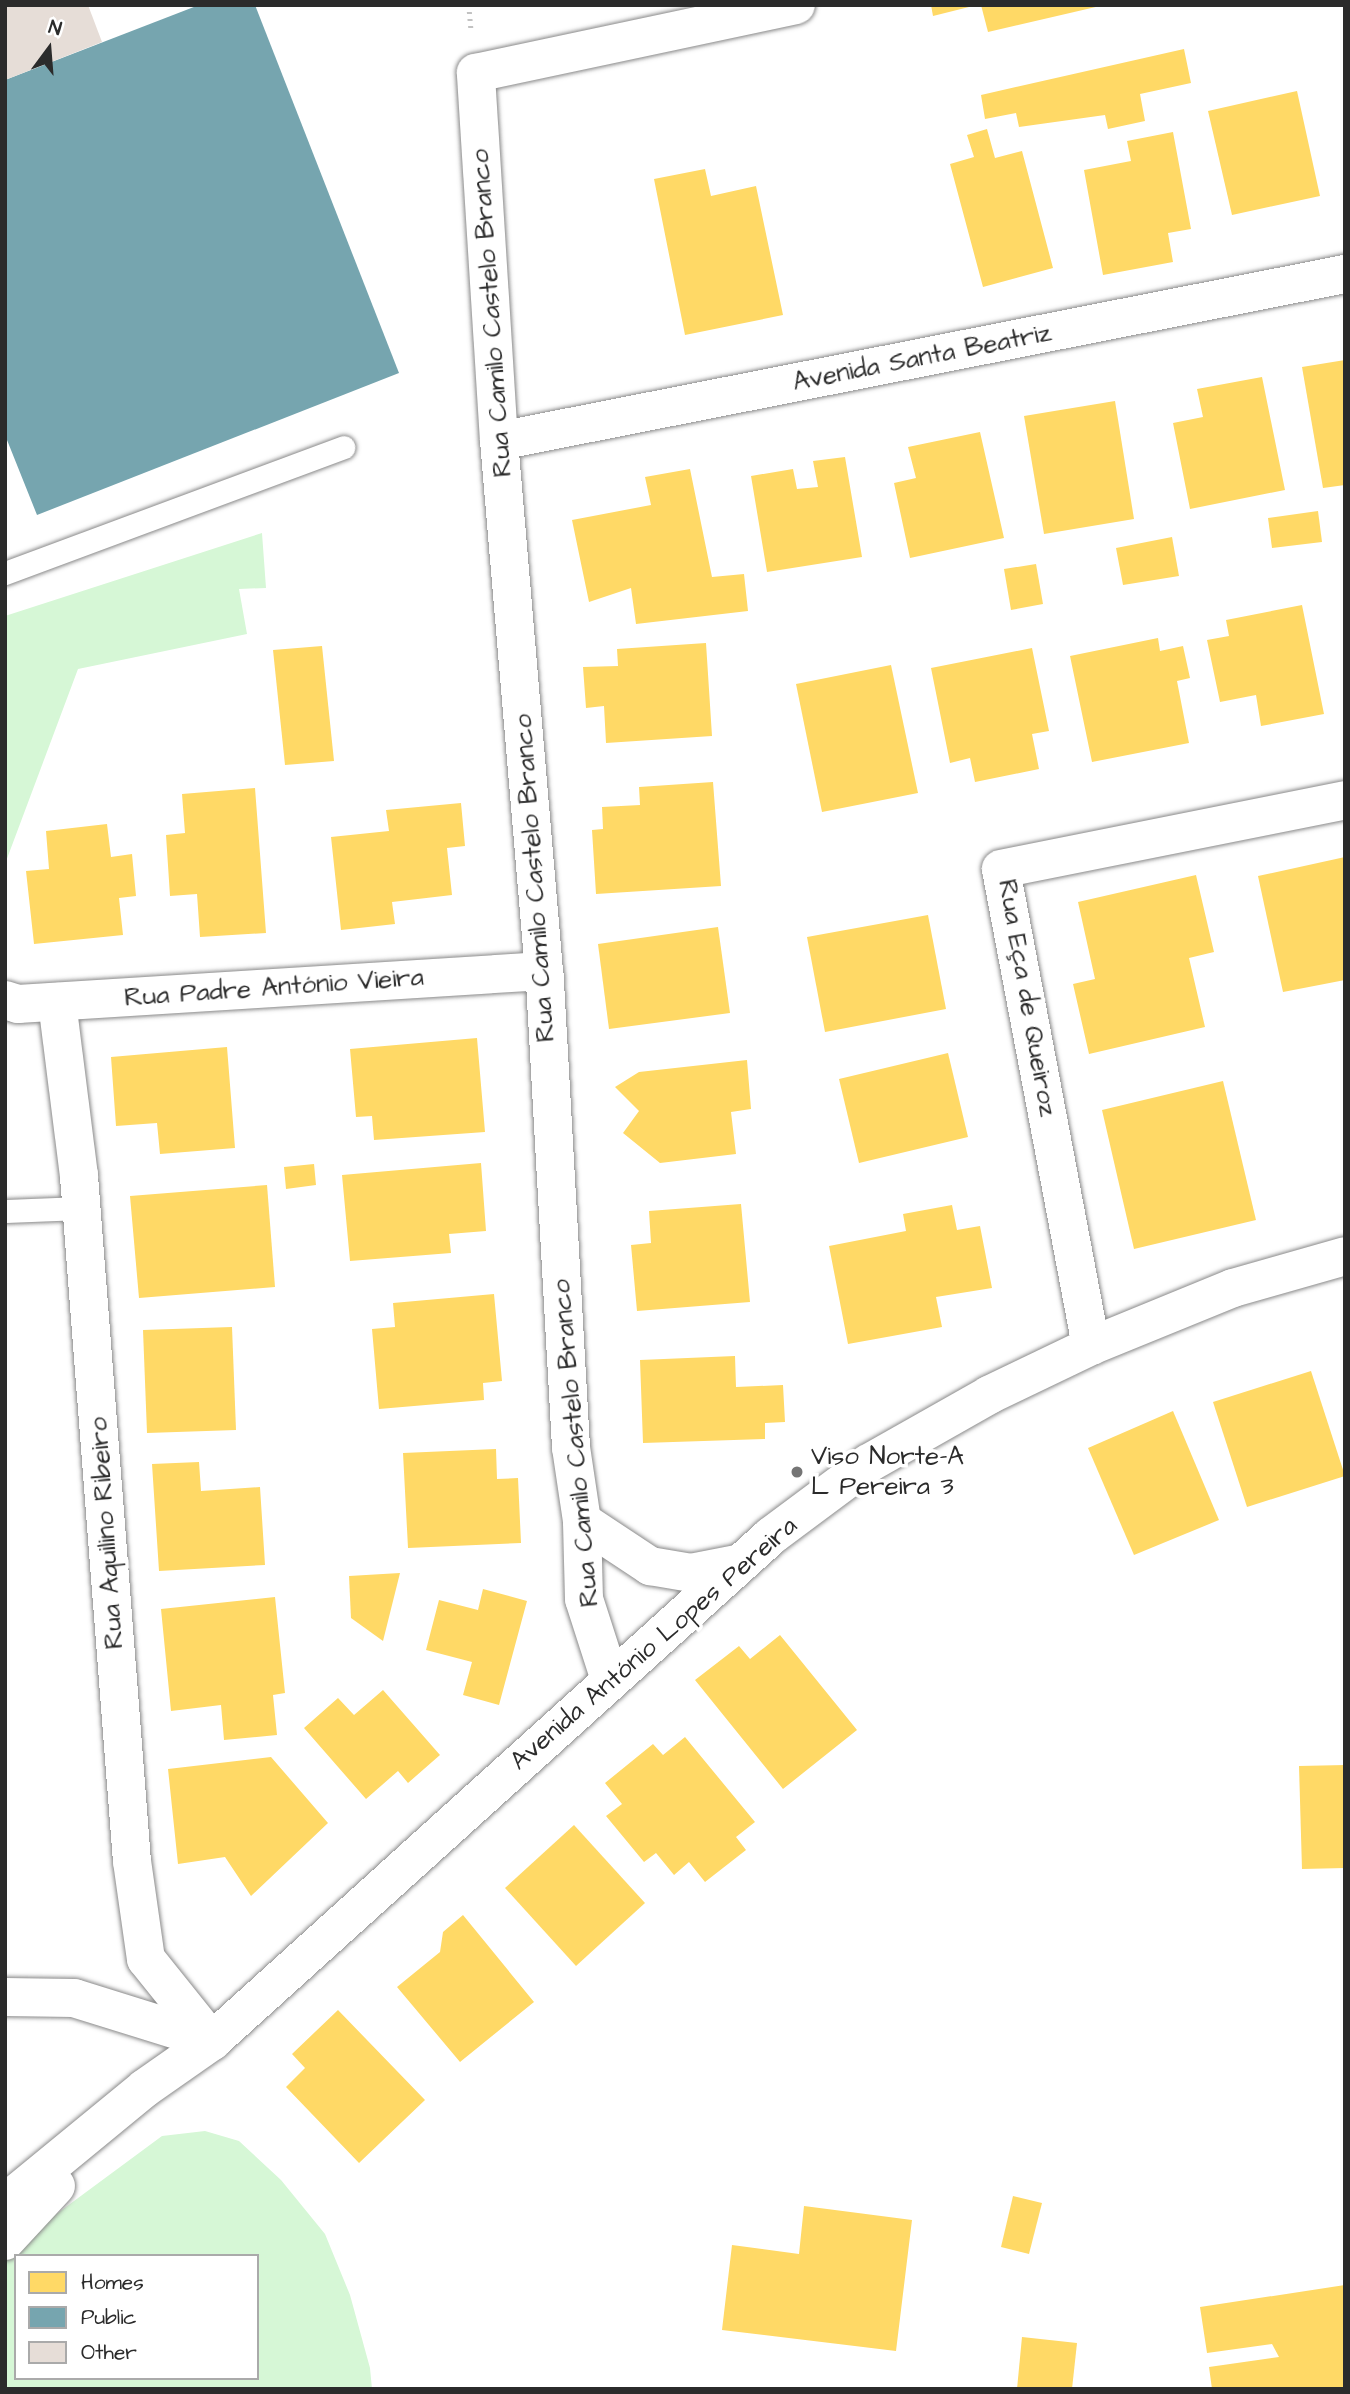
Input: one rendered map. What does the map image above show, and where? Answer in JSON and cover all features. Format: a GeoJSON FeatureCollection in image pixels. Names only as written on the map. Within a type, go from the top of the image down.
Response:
{"type":"FeatureCollection","features":[{"type":"Feature","properties":{"kind":"street","name":"Rua Camilo Castelo Branco"},"geometry":{"type":"LineString","coordinates":[[610,1680],[584,1599],[582,1521],[571,1447],[544,971],[499,441],[476,73],[796,5]]}},
{"type":"Feature","properties":{"kind":"street","name":"Avenida Santa Beatriz"},"geometry":{"type":"LineString","coordinates":[[499,441],[1345,274]]}},
{"type":"Feature","properties":{"kind":"street","name":"Rua Eça de Queiroz"},"geometry":{"type":"LineString","coordinates":[[1091,1346],[1001,869],[1345,800]]}},
{"type":"Feature","properties":{"kind":"street","name":"Rua Padre António Vieira"},"geometry":{"type":"LineString","coordinates":[[5,1000],[18,1004],[57,1002],[544,971]]}},
{"type":"Feature","properties":{"kind":"street","name":"Rua Aquilino Ribeiro"},"geometry":{"type":"LineString","coordinates":[[57,1002],[82,1208],[132,1861],[146,1959],[212,2041]]}},
{"type":"Feature","properties":{"kind":"street","name":"Avenida António Lopes Pereira"},"geometry":{"type":"LineString","coordinates":[[5,2203],[145,2088],[212,2041],[771,1536],[869,1463],[989,1395],[1091,1346],[1233,1288],[1345,1256]]}},
{"type":"Feature","properties":{"kind":"street"},"geometry":{"type":"LineString","coordinates":[[582,1521],[650,1566],[691,1573],[741,1563]]}},
{"type":"Feature","properties":{"kind":"street"},"geometry":{"type":"LineString","coordinates":[[5,1997],[74,1998],[212,2041]]}},
{"type":"Feature","properties":{"kind":"street","name":"Avenida António Lopes Pereira"},"geometry":{"type":"LineString","coordinates":[[5,2241],[145,2088]]}},
{"type":"Feature","properties":{"kind":"lane"},"geometry":{"type":"LineString","coordinates":[[5,573],[342,447]]}},
{"type":"Feature","properties":{"kind":"lane"},"geometry":{"type":"LineString","coordinates":[[5,1211],[82,1208]]}},
{"type":"Feature","properties":{"kind":"green space"},"geometry":{"type":"Polygon","coordinates":[[[262,533],[266,588],[239,589],[247,634],[78,669],[5,864],[5,616],[262,533]]]}},
{"type":"Feature","properties":{"kind":"green space"},"geometry":{"type":"Polygon","coordinates":[[[205,2131],[239,2141],[281,2180],[325,2234],[350,2295],[370,2368],[372,2389],[5,2389],[5,2252],[162,2136],[205,2131]]]}},
{"type":"Feature","properties":{"kind":"building: Homes"},"geometry":{"type":"Polygon","coordinates":[[[931,5],[973,5],[973,6],[933,16],[931,5]]]}},
{"type":"Feature","properties":{"kind":"building: Homes"},"geometry":{"type":"Polygon","coordinates":[[[981,5],[1100,5],[1100,6],[988,32],[981,5]]]}},
{"type":"Feature","properties":{"kind":"building: Homes"},"geometry":{"type":"Polygon","coordinates":[[[1184,49],[1191,83],[1140,94],[1145,121],[1108,129],[1105,115],[1019,127],[1016,113],[985,119],[981,95],[1184,49]]]}},
{"type":"Feature","properties":{"kind":"building: Homes"},"geometry":{"type":"Polygon","coordinates":[[[1297,91],[1320,196],[1232,215],[1208,111],[1297,91]]]}},
{"type":"Feature","properties":{"kind":"building: Homes"},"geometry":{"type":"Polygon","coordinates":[[[987,129],[995,158],[1022,151],[1053,268],[983,287],[950,164],[974,157],[967,135],[987,129]]]}},
{"type":"Feature","properties":{"kind":"building: Homes"},"geometry":{"type":"Polygon","coordinates":[[[1173,132],[1191,229],[1168,233],[1173,262],[1103,275],[1084,170],[1131,161],[1127,141],[1173,132]]]}},
{"type":"Feature","properties":{"kind":"building: Homes"},"geometry":{"type":"Polygon","coordinates":[[[705,169],[711,196],[756,186],[783,315],[685,335],[654,179],[705,169]]]}},
{"type":"Feature","properties":{"kind":"building: Homes"},"geometry":{"type":"Polygon","coordinates":[[[1345,360],[1345,485],[1323,488],[1302,367],[1345,360]]]}},
{"type":"Feature","properties":{"kind":"building: Homes"},"geometry":{"type":"Polygon","coordinates":[[[1262,377],[1285,490],[1190,509],[1173,423],[1203,417],[1197,389],[1262,377]]]}},
{"type":"Feature","properties":{"kind":"building: Homes"},"geometry":{"type":"Polygon","coordinates":[[[1115,401],[1134,519],[1044,534],[1024,416],[1115,401]]]}},
{"type":"Feature","properties":{"kind":"building: Homes"},"geometry":{"type":"Polygon","coordinates":[[[980,432],[1004,538],[910,558],[894,483],[916,478],[908,447],[980,432]]]}},
{"type":"Feature","properties":{"kind":"building: Homes"},"geometry":{"type":"Polygon","coordinates":[[[845,457],[862,557],[767,572],[751,476],[793,469],[797,489],[818,487],[813,461],[845,457]]]}},
{"type":"Feature","properties":{"kind":"building: Homes"},"geometry":{"type":"Polygon","coordinates":[[[690,469],[712,577],[744,574],[748,611],[636,624],[631,588],[589,602],[572,520],[651,505],[645,477],[690,469]]]}},
{"type":"Feature","properties":{"kind":"building: Homes"},"geometry":{"type":"Polygon","coordinates":[[[1318,511],[1322,542],[1272,548],[1268,518],[1318,511]]]}},
{"type":"Feature","properties":{"kind":"building: Homes"},"geometry":{"type":"Polygon","coordinates":[[[1172,537],[1179,576],[1123,585],[1116,548],[1172,537]]]}},
{"type":"Feature","properties":{"kind":"building: Homes"},"geometry":{"type":"Polygon","coordinates":[[[1036,564],[1043,604],[1011,610],[1004,569],[1036,564]]]}},
{"type":"Feature","properties":{"kind":"building: Homes"},"geometry":{"type":"Polygon","coordinates":[[[1302,605],[1324,714],[1261,726],[1256,695],[1220,702],[1207,640],[1229,636],[1226,620],[1302,605]]]}},
{"type":"Feature","properties":{"kind":"building: Homes"},"geometry":{"type":"Polygon","coordinates":[[[1158,638],[1160,651],[1183,646],[1190,678],[1177,681],[1189,743],[1092,762],[1070,656],[1158,638]]]}},
{"type":"Feature","properties":{"kind":"building: Homes"},"geometry":{"type":"Polygon","coordinates":[[[706,643],[712,736],[606,743],[604,706],[586,708],[583,667],[618,666],[617,649],[706,643]]]}},
{"type":"Feature","properties":{"kind":"building: Homes"},"geometry":{"type":"Polygon","coordinates":[[[322,646],[334,761],[285,765],[273,650],[322,646]]]}},
{"type":"Feature","properties":{"kind":"building: Homes"},"geometry":{"type":"Polygon","coordinates":[[[1032,648],[1049,731],[1032,734],[1039,769],[975,782],[970,758],[950,763],[931,668],[1032,648]]]}},
{"type":"Feature","properties":{"kind":"building: Homes"},"geometry":{"type":"Polygon","coordinates":[[[891,665],[918,793],[822,812],[796,684],[891,665]]]}},
{"type":"Feature","properties":{"kind":"building: Homes"},"geometry":{"type":"Polygon","coordinates":[[[713,782],[721,886],[596,894],[592,830],[603,829],[602,807],[640,805],[639,787],[713,782]]]}},
{"type":"Feature","properties":{"kind":"building: Homes"},"geometry":{"type":"Polygon","coordinates":[[[255,788],[266,933],[200,937],[197,894],[170,896],[166,835],[185,833],[182,794],[255,788]]]}},
{"type":"Feature","properties":{"kind":"building: Homes"},"geometry":{"type":"Polygon","coordinates":[[[461,803],[465,846],[447,848],[452,895],[392,902],[395,924],[341,930],[331,837],[389,831],[386,810],[461,803]]]}},
{"type":"Feature","properties":{"kind":"building: Homes"},"geometry":{"type":"Polygon","coordinates":[[[107,824],[111,857],[132,854],[136,896],[119,898],[123,935],[34,944],[26,871],[49,869],[46,831],[107,824]]]}},
{"type":"Feature","properties":{"kind":"building: Homes"},"geometry":{"type":"Polygon","coordinates":[[[1345,857],[1345,980],[1283,992],[1258,876],[1345,857]]]}},
{"type":"Feature","properties":{"kind":"building: Homes"},"geometry":{"type":"Polygon","coordinates":[[[1196,875],[1214,952],[1189,958],[1205,1027],[1089,1054],[1073,984],[1095,979],[1078,902],[1196,875]]]}},
{"type":"Feature","properties":{"kind":"building: Homes"},"geometry":{"type":"Polygon","coordinates":[[[928,915],[946,1009],[825,1032],[807,937],[928,915]]]}},
{"type":"Feature","properties":{"kind":"building: Homes"},"geometry":{"type":"Polygon","coordinates":[[[718,927],[730,1013],[609,1029],[598,944],[718,927]]]}},
{"type":"Feature","properties":{"kind":"building: Homes"},"geometry":{"type":"Polygon","coordinates":[[[477,1038],[485,1132],[374,1140],[372,1116],[356,1117],[350,1049],[477,1038]]]}},
{"type":"Feature","properties":{"kind":"building: Homes"},"geometry":{"type":"Polygon","coordinates":[[[227,1047],[235,1148],[160,1154],[157,1123],[116,1126],[111,1057],[227,1047]]]}},
{"type":"Feature","properties":{"kind":"building: Homes"},"geometry":{"type":"Polygon","coordinates":[[[948,1053],[968,1137],[859,1163],[839,1079],[948,1053]]]}},
{"type":"Feature","properties":{"kind":"building: Homes"},"geometry":{"type":"Polygon","coordinates":[[[747,1060],[751,1109],[731,1112],[736,1154],[660,1163],[623,1133],[639,1111],[615,1087],[639,1072],[747,1060]]]}},
{"type":"Feature","properties":{"kind":"building: Homes"},"geometry":{"type":"Polygon","coordinates":[[[1223,1081],[1256,1220],[1134,1249],[1102,1110],[1223,1081]]]}},
{"type":"Feature","properties":{"kind":"building: Homes"},"geometry":{"type":"Polygon","coordinates":[[[481,1163],[486,1231],[449,1234],[451,1253],[350,1261],[342,1175],[481,1163]]]}},
{"type":"Feature","properties":{"kind":"building: Homes"},"geometry":{"type":"Polygon","coordinates":[[[314,1164],[316,1185],[286,1189],[284,1167],[314,1164]]]}},
{"type":"Feature","properties":{"kind":"building: Homes"},"geometry":{"type":"Polygon","coordinates":[[[267,1185],[275,1287],[139,1298],[130,1196],[267,1185]]]}},
{"type":"Feature","properties":{"kind":"building: Homes"},"geometry":{"type":"Polygon","coordinates":[[[741,1204],[750,1302],[637,1311],[631,1245],[651,1243],[649,1211],[741,1204]]]}},
{"type":"Feature","properties":{"kind":"building: Homes"},"geometry":{"type":"Polygon","coordinates":[[[952,1205],[957,1230],[980,1226],[992,1288],[936,1297],[942,1327],[848,1344],[829,1246],[906,1231],[903,1214],[952,1205]]]}},
{"type":"Feature","properties":{"kind":"building: Homes"},"geometry":{"type":"Polygon","coordinates":[[[494,1294],[502,1381],[483,1383],[484,1400],[379,1409],[372,1329],[395,1327],[393,1303],[494,1294]]]}},
{"type":"Feature","properties":{"kind":"building: Homes"},"geometry":{"type":"Polygon","coordinates":[[[232,1327],[236,1430],[147,1433],[143,1330],[232,1327]]]}},
{"type":"Feature","properties":{"kind":"building: Homes"},"geometry":{"type":"Polygon","coordinates":[[[735,1356],[736,1387],[783,1385],[785,1422],[765,1423],[765,1439],[643,1443],[640,1360],[735,1356]]]}},
{"type":"Feature","properties":{"kind":"building: Homes"},"geometry":{"type":"Polygon","coordinates":[[[1311,1371],[1345,1476],[1247,1507],[1213,1402],[1311,1371]]]}},
{"type":"Feature","properties":{"kind":"building: Homes"},"geometry":{"type":"Polygon","coordinates":[[[1173,1411],[1219,1520],[1134,1555],[1088,1448],[1173,1411]]]}},
{"type":"Feature","properties":{"kind":"building: Homes"},"geometry":{"type":"Polygon","coordinates":[[[496,1449],[497,1479],[518,1478],[521,1543],[408,1548],[403,1453],[496,1449]]]}},
{"type":"Feature","properties":{"kind":"building: Homes"},"geometry":{"type":"Polygon","coordinates":[[[199,1462],[201,1491],[260,1487],[265,1565],[159,1571],[152,1464],[199,1462]]]}},
{"type":"Feature","properties":{"kind":"building: Homes"},"geometry":{"type":"Polygon","coordinates":[[[400,1573],[383,1641],[351,1618],[349,1576],[400,1573]]]}},
{"type":"Feature","properties":{"kind":"building: Homes"},"geometry":{"type":"Polygon","coordinates":[[[483,1589],[527,1601],[499,1705],[463,1695],[472,1662],[426,1650],[439,1600],[478,1610],[483,1589]]]}},
{"type":"Feature","properties":{"kind":"building: Homes"},"geometry":{"type":"Polygon","coordinates":[[[275,1597],[285,1693],[273,1695],[277,1735],[224,1740],[221,1705],[171,1711],[161,1609],[275,1597]]]}},
{"type":"Feature","properties":{"kind":"building: Homes"},"geometry":{"type":"Polygon","coordinates":[[[780,1635],[857,1730],[783,1789],[695,1680],[739,1646],[750,1659],[780,1635]]]}},
{"type":"Feature","properties":{"kind":"building: Homes"},"geometry":{"type":"Polygon","coordinates":[[[383,1690],[440,1755],[408,1783],[398,1771],[366,1799],[304,1728],[338,1698],[354,1715],[383,1690]]]}},
{"type":"Feature","properties":{"kind":"building: Homes"},"geometry":{"type":"Polygon","coordinates":[[[685,1737],[755,1822],[736,1837],[746,1850],[705,1882],[689,1862],[674,1875],[656,1853],[644,1862],[606,1816],[622,1804],[605,1783],[653,1744],[663,1755],[685,1737]]]}},
{"type":"Feature","properties":{"kind":"building: Homes"},"geometry":{"type":"Polygon","coordinates":[[[271,1757],[328,1823],[251,1896],[225,1857],[178,1864],[168,1769],[271,1757]]]}},
{"type":"Feature","properties":{"kind":"building: Homes"},"geometry":{"type":"Polygon","coordinates":[[[1345,1765],[1345,1868],[1302,1869],[1299,1766],[1345,1765]]]}},
{"type":"Feature","properties":{"kind":"building: Homes"},"geometry":{"type":"Polygon","coordinates":[[[574,1825],[645,1903],[576,1966],[505,1888],[574,1825]]]}},
{"type":"Feature","properties":{"kind":"building: Homes"},"geometry":{"type":"Polygon","coordinates":[[[463,1915],[534,2002],[460,2062],[397,1987],[440,1952],[443,1932],[463,1915]]]}},
{"type":"Feature","properties":{"kind":"building: Homes"},"geometry":{"type":"Polygon","coordinates":[[[338,2010],[425,2100],[359,2163],[286,2087],[305,2068],[292,2054],[338,2010]]]}},
{"type":"Feature","properties":{"kind":"building: Homes"},"geometry":{"type":"Polygon","coordinates":[[[1013,2196],[1042,2203],[1029,2254],[1001,2247],[1013,2196]]]}},
{"type":"Feature","properties":{"kind":"building: Homes"},"geometry":{"type":"Polygon","coordinates":[[[804,2206],[912,2220],[896,2351],[722,2330],[732,2245],[799,2254],[804,2206]]]}},
{"type":"Feature","properties":{"kind":"building: Homes"},"geometry":{"type":"Polygon","coordinates":[[[1345,2285],[1345,2389],[1212,2389],[1209,2367],[1279,2357],[1272,2344],[1207,2353],[1200,2307],[1345,2285]]]}},
{"type":"Feature","properties":{"kind":"building: Homes"},"geometry":{"type":"Polygon","coordinates":[[[1022,2337],[1077,2343],[1072,2389],[1017,2389],[1022,2337]]]}},
{"type":"Feature","properties":{"kind":"building: Public"},"geometry":{"type":"Polygon","coordinates":[[[199,5],[255,5],[399,373],[37,515],[5,435],[5,80],[199,5]]]}},
{"type":"Feature","properties":{"kind":"building: Other"},"geometry":{"type":"Polygon","coordinates":[[[5,5],[88,5],[102,42],[5,80],[5,5]]]}},
{"type":"Feature","properties":{"kind":"place","name":"Viso Norte-A L Pereira 3"},"geometry":{"type":"Point","coordinates":[797,1472]}}]}
